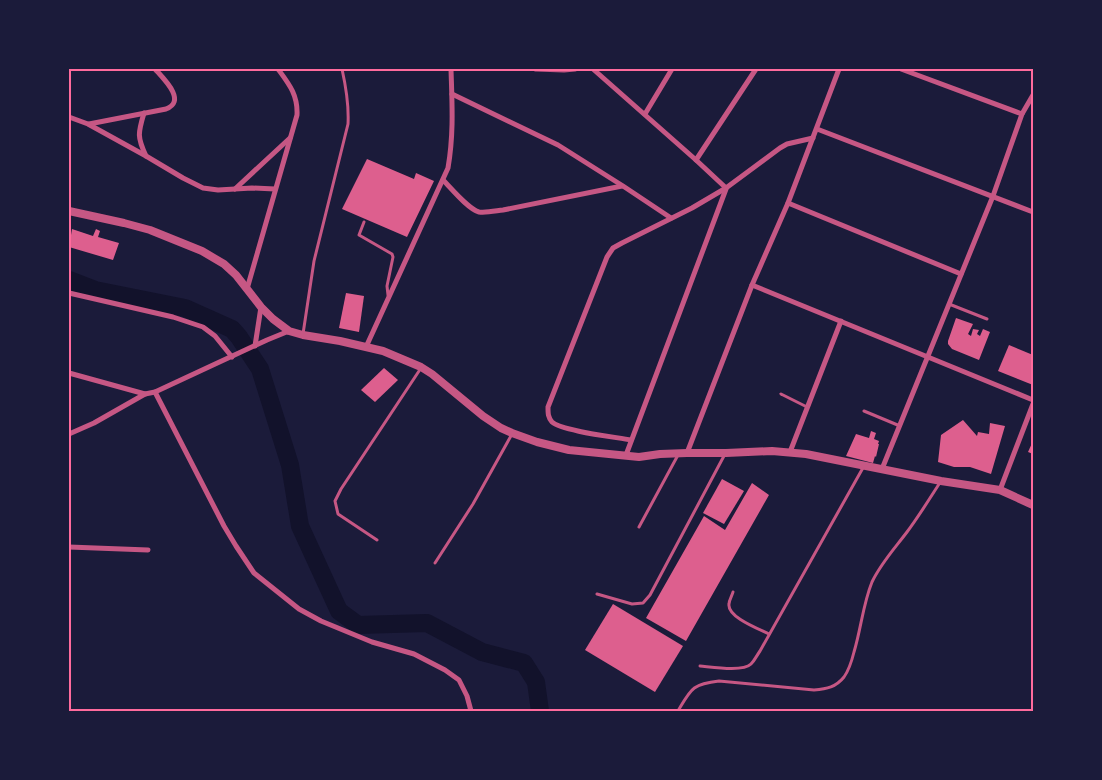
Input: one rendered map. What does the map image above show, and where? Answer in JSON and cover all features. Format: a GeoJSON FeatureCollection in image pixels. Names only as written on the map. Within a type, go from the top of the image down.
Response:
{"type":"FeatureCollection","features":[{"type":"Feature","properties":{"kind":"street"},"geometry":{"type":"LineString","coordinates":[[88,124],[171,107],[176,97],[155,69]]}},
{"type":"Feature","properties":{"kind":"street"},"geometry":{"type":"LineString","coordinates":[[246,289],[297,115],[296,99],[290,86],[278,69]]}},
{"type":"Feature","properties":{"kind":"street"},"geometry":{"type":"LineString","coordinates":[[366,348],[448,168],[453,131],[451,69]]}},
{"type":"Feature","properties":{"kind":"street"},"geometry":{"type":"LineString","coordinates":[[536,69],[574,69]]}},
{"type":"Feature","properties":{"kind":"street"},"geometry":{"type":"LineString","coordinates":[[593,69],[726,188]]}},
{"type":"Feature","properties":{"kind":"street"},"geometry":{"type":"LineString","coordinates":[[645,114],[672,69]]}},
{"type":"Feature","properties":{"kind":"street"},"geometry":{"type":"LineString","coordinates":[[696,160],[756,69]]}},
{"type":"Feature","properties":{"kind":"street"},"geometry":{"type":"LineString","coordinates":[[683,453],[788,203],[839,69]]}},
{"type":"Feature","properties":{"kind":"street"},"geometry":{"type":"LineString","coordinates":[[901,69],[1022,114]]}},
{"type":"Feature","properties":{"kind":"street"},"geometry":{"type":"LineString","coordinates":[[452,94],[558,145],[671,218]]}},
{"type":"Feature","properties":{"kind":"street"},"geometry":{"type":"LineString","coordinates":[[882,468],[993,196],[1022,114],[1033,95]]}},
{"type":"Feature","properties":{"kind":"street"},"geometry":{"type":"LineString","coordinates":[[144,113],[139,129],[139,137],[146,156]]}},
{"type":"Feature","properties":{"kind":"street"},"geometry":{"type":"LineString","coordinates":[[69,117],[88,124],[203,188],[218,190],[275,189]]}},
{"type":"Feature","properties":{"kind":"street"},"geometry":{"type":"LineString","coordinates":[[816,129],[1033,212]]}},
{"type":"Feature","properties":{"kind":"street"},"geometry":{"type":"LineString","coordinates":[[235,189],[291,138]]}},
{"type":"Feature","properties":{"kind":"street"},"geometry":{"type":"LineString","coordinates":[[631,440],[564,428],[554,423],[548,415],[548,407],[603,266],[613,248],[692,208],[726,188],[787,144],[813,138]]}},
{"type":"Feature","properties":{"kind":"street"},"geometry":{"type":"LineString","coordinates":[[443,180],[472,208],[479,212],[503,210],[623,186]]}},
{"type":"Feature","properties":{"kind":"street"},"geometry":{"type":"LineString","coordinates":[[626,455],[726,188]]}},
{"type":"Feature","properties":{"kind":"street"},"geometry":{"type":"LineString","coordinates":[[788,203],[961,274]]}},
{"type":"Feature","properties":{"kind":"street"},"geometry":{"type":"LineString","coordinates":[[69,211],[150,230],[202,251],[224,264],[236,275],[261,307],[289,331],[383,351],[421,367],[501,428],[537,442],[569,450],[639,457],[683,453],[726,454],[772,450],[806,454],[941,481],[1000,490],[1033,505]]}},
{"type":"Feature","properties":{"kind":"street"},"geometry":{"type":"LineString","coordinates":[[752,285],[1033,400]]}},
{"type":"Feature","properties":{"kind":"street"},"geometry":{"type":"LineString","coordinates":[[69,292],[173,317],[203,327],[216,336],[232,356]]}},
{"type":"Feature","properties":{"kind":"street"},"geometry":{"type":"LineString","coordinates":[[254,346],[261,307]]}},
{"type":"Feature","properties":{"kind":"street"},"geometry":{"type":"LineString","coordinates":[[790,452],[841,321]]}},
{"type":"Feature","properties":{"kind":"street"},"geometry":{"type":"LineString","coordinates":[[69,434],[94,423],[145,394],[155,392],[289,331]]}},
{"type":"Feature","properties":{"kind":"street"},"geometry":{"type":"LineString","coordinates":[[69,373],[145,394]]}},
{"type":"Feature","properties":{"kind":"street"},"geometry":{"type":"LineString","coordinates":[[155,392],[224,526],[254,573],[299,608],[321,621],[372,642],[414,654],[445,670],[459,680],[467,696],[471,711]]}},
{"type":"Feature","properties":{"kind":"street"},"geometry":{"type":"LineString","coordinates":[[1000,490],[1033,404]]}},
{"type":"Feature","properties":{"kind":"street"},"geometry":{"type":"LineString","coordinates":[[69,547],[148,550]]}},
{"type":"Feature","properties":{"kind":"lane"},"geometry":{"type":"LineString","coordinates":[[303,335],[314,261],[348,124],[347,98],[342,69]]}},
{"type":"Feature","properties":{"kind":"lane"},"geometry":{"type":"LineString","coordinates":[[364,222],[359,235],[392,254],[393,257],[387,286],[389,298]]}},
{"type":"Feature","properties":{"kind":"lane"},"geometry":{"type":"LineString","coordinates":[[949,304],[987,319]]}},
{"type":"Feature","properties":{"kind":"lane"},"geometry":{"type":"LineString","coordinates":[[377,540],[338,514],[335,501],[421,367]]}},
{"type":"Feature","properties":{"kind":"lane"},"geometry":{"type":"LineString","coordinates":[[781,394],[808,407]]}},
{"type":"Feature","properties":{"kind":"lane"},"geometry":{"type":"LineString","coordinates":[[864,411],[900,426]]}},
{"type":"Feature","properties":{"kind":"lane"},"geometry":{"type":"LineString","coordinates":[[435,563],[473,504],[512,433]]}},
{"type":"Feature","properties":{"kind":"lane"},"geometry":{"type":"LineString","coordinates":[[639,527],[683,453]]}},
{"type":"Feature","properties":{"kind":"lane"},"geometry":{"type":"LineString","coordinates":[[596,594],[632,604],[643,603],[650,595],[726,454]]}},
{"type":"Feature","properties":{"kind":"lane"},"geometry":{"type":"LineString","coordinates":[[700,666],[742,668],[750,665],[760,651],[864,465]]}},
{"type":"Feature","properties":{"kind":"lane"},"geometry":{"type":"LineString","coordinates":[[678,711],[695,686],[704,683],[719,681],[814,690],[828,689],[839,683],[846,675],[851,662],[867,596],[873,580],[884,561],[907,532],[941,481]]}},
{"type":"Feature","properties":{"kind":"lane"},"geometry":{"type":"LineString","coordinates":[[733,592],[728,605],[730,612],[769,634]]}},
{"type":"Feature","properties":{"kind":"building"},"geometry":{"type":"Polygon","coordinates":[[[367,159],[414,179],[416,173],[434,181],[407,237],[342,209],[367,159]]]}},
{"type":"Feature","properties":{"kind":"building"},"geometry":{"type":"Polygon","coordinates":[[[72,229],[93,236],[96,229],[100,231],[98,237],[119,243],[113,260],[69,247],[72,229]]]}},
{"type":"Feature","properties":{"kind":"building"},"geometry":{"type":"Polygon","coordinates":[[[346,293],[364,296],[359,332],[339,328],[346,293]]]}},
{"type":"Feature","properties":{"kind":"building"},"geometry":{"type":"Polygon","coordinates":[[[956,318],[973,324],[968,334],[971,336],[973,329],[979,330],[977,334],[980,336],[983,329],[990,332],[979,360],[952,349],[948,344],[956,318]]]}},
{"type":"Feature","properties":{"kind":"building"},"geometry":{"type":"Polygon","coordinates":[[[1009,345],[1033,355],[1033,385],[998,371],[1009,345]]]}},
{"type":"Feature","properties":{"kind":"building"},"geometry":{"type":"Polygon","coordinates":[[[384,368],[398,380],[375,402],[361,390],[384,368]]]}},
{"type":"Feature","properties":{"kind":"building"},"geometry":{"type":"Polygon","coordinates":[[[963,420],[977,436],[978,432],[989,434],[990,423],[1005,426],[991,474],[970,467],[954,467],[938,462],[941,435],[963,420]]]}},
{"type":"Feature","properties":{"kind":"building"},"geometry":{"type":"Polygon","coordinates":[[[871,431],[876,433],[874,439],[879,441],[873,463],[846,456],[856,434],[869,438],[871,431]]]}},
{"type":"Feature","properties":{"kind":"building"},"geometry":{"type":"Polygon","coordinates":[[[1033,441],[1033,454],[1028,452],[1033,441]]]}},
{"type":"Feature","properties":{"kind":"building"},"geometry":{"type":"Polygon","coordinates":[[[722,479],[744,491],[724,524],[703,513],[722,479]]]}},
{"type":"Feature","properties":{"kind":"building"},"geometry":{"type":"Polygon","coordinates":[[[752,483],[769,495],[686,641],[646,618],[704,516],[725,530],[752,483]]]}},
{"type":"Feature","properties":{"kind":"building"},"geometry":{"type":"Polygon","coordinates":[[[613,604],[683,646],[655,692],[585,650],[613,604]]]}},
{"type":"Feature","properties":{"kind":"waterway"},"geometry":{"type":"LineString","coordinates":[[69,280],[95,290],[185,308],[232,329],[260,369],[290,465],[300,526],[339,611],[358,625],[427,623],[482,652],[524,663],[536,682],[540,711]]}}]}
